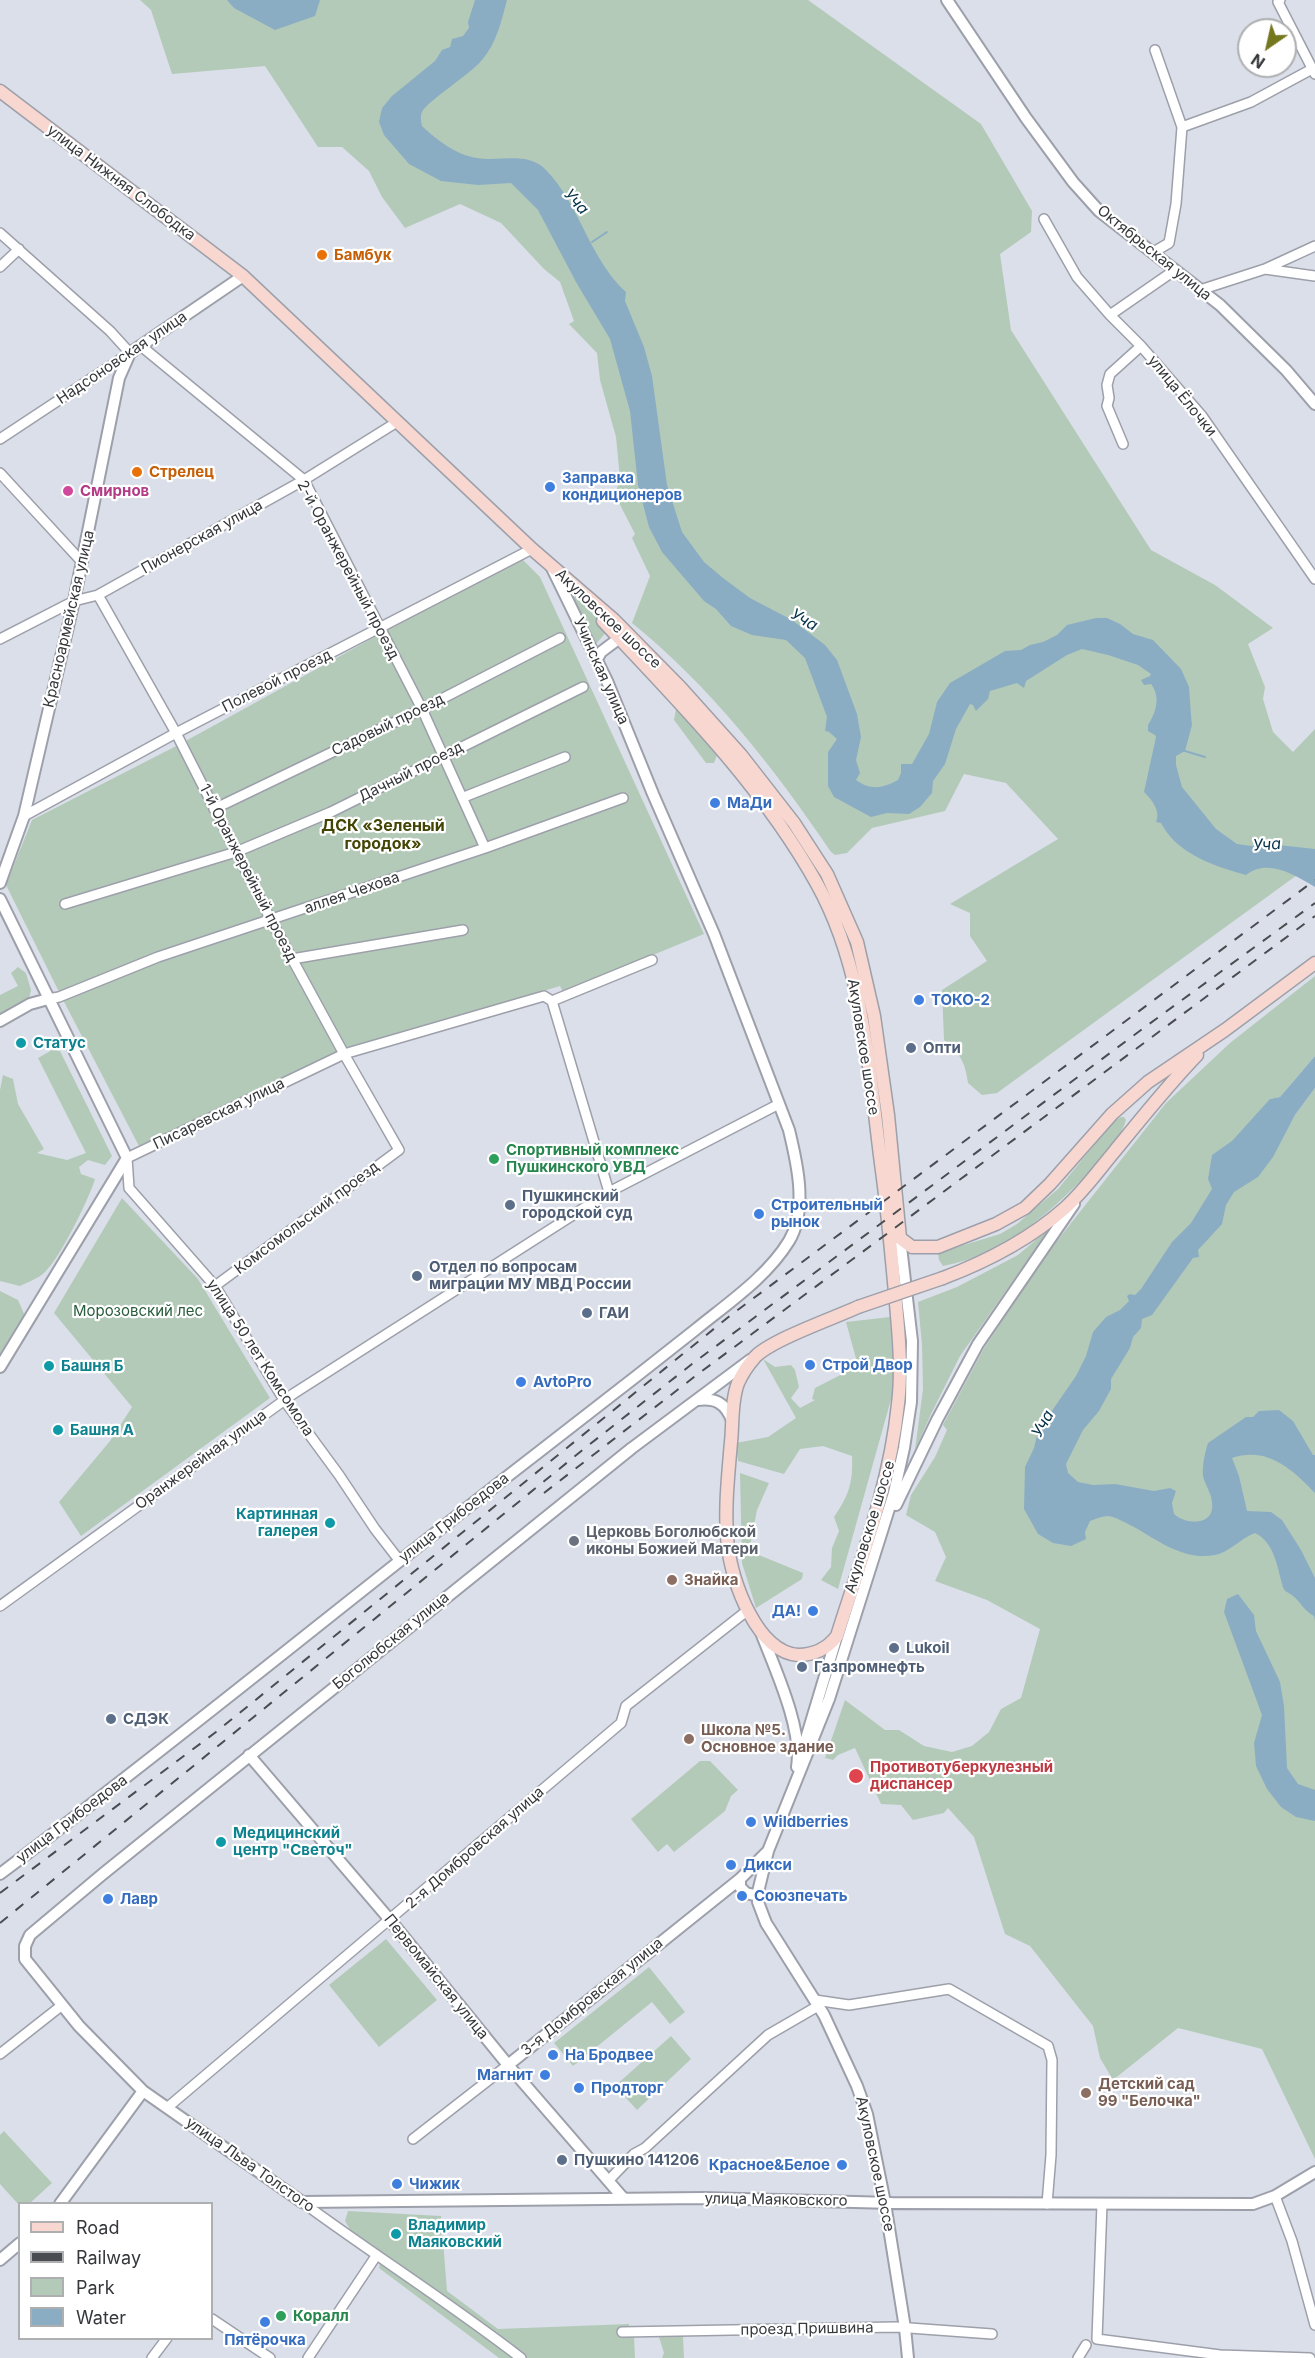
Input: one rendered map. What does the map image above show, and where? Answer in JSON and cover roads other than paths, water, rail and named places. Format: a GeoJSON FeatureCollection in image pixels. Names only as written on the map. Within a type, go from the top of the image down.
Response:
{"type":"FeatureCollection","features":[{"type":"Feature","properties":{"kind":"main road","name":"улица Нижняя Слободка"},"geometry":{"type":"LineString","coordinates":[[0,91],[243,276]]}},
{"type":"Feature","properties":{"kind":"main road","name":"Учинская улица"},"geometry":{"type":"LineString","coordinates":[[243,276],[551,565]]}},
{"type":"Feature","properties":{"kind":"main road","name":"Акуловское шоссе"},"geometry":{"type":"LineString","coordinates":[[551,565],[680,687],[741,755],[794,823],[827,874],[856,942],[874,1016],[888,1116],[900,1238]]}},
{"type":"Feature","properties":{"kind":"main road","name":"Акуловское шоссе"},"geometry":{"type":"LineString","coordinates":[[623,635],[742,774],[783,828],[819,886],[845,949],[860,1008],[890,1230],[899,1336],[899,1401],[893,1447],[882,1490],[837,1636]]}},
{"type":"Feature","properties":{"kind":"main road"},"geometry":{"type":"LineString","coordinates":[[900,1238],[912,1247],[938,1247],[979,1232],[1014,1215],[1039,1196],[1094,1133],[1129,1098],[1315,963]]}},
{"type":"Feature","properties":{"kind":"main road"},"geometry":{"type":"LineString","coordinates":[[837,1636],[823,1650],[799,1655],[777,1649],[762,1635],[735,1579],[728,1547],[727,1504],[733,1421],[738,1384],[744,1371],[757,1354],[776,1343],[858,1307],[984,1262],[1049,1222],[1085,1187],[1172,1081],[1225,1030]]}},
{"type":"Feature","properties":{"kind":"street","name":"Октябрьская улица"},"geometry":{"type":"LineString","coordinates":[[948,0],[1026,118],[1073,182],[1099,211],[1220,305],[1286,370],[1315,404]]}},
{"type":"Feature","properties":{"kind":"street"},"geometry":{"type":"LineString","coordinates":[[1182,127],[1251,102],[1314,71],[1279,1]]}},
{"type":"Feature","properties":{"kind":"street"},"geometry":{"type":"LineString","coordinates":[[1152,253],[1169,243],[1176,204],[1182,127],[1155,50]]}},
{"type":"Feature","properties":{"kind":"street","name":"улица Ёлочки"},"geometry":{"type":"LineString","coordinates":[[1044,219],[1077,278],[1202,416],[1315,579]]}},
{"type":"Feature","properties":{"kind":"street"},"geometry":{"type":"LineString","coordinates":[[0,233],[110,331],[130,353]]}},
{"type":"Feature","properties":{"kind":"street"},"geometry":{"type":"LineString","coordinates":[[1200,290],[1265,269],[1315,246]]}},
{"type":"Feature","properties":{"kind":"street"},"geometry":{"type":"LineString","coordinates":[[0,267],[19,249]]}},
{"type":"Feature","properties":{"kind":"street"},"geometry":{"type":"LineString","coordinates":[[1265,269],[1293,275],[1315,276]]}},
{"type":"Feature","properties":{"kind":"street"},"geometry":{"type":"LineString","coordinates":[[1110,315],[1175,270]]}},
{"type":"Feature","properties":{"kind":"street","name":"Надсоновская улица"},"geometry":{"type":"LineString","coordinates":[[0,439],[243,276]]}},
{"type":"Feature","properties":{"kind":"street","name":"2-й Оранжерейный проезд"},"geometry":{"type":"LineString","coordinates":[[141,346],[304,480],[422,709],[464,796],[485,848]]}},
{"type":"Feature","properties":{"kind":"street"},"geometry":{"type":"LineString","coordinates":[[1123,444],[1107,406],[1107,385],[1110,374],[1141,346]]}},
{"type":"Feature","properties":{"kind":"street","name":"Красноармейская улица"},"geometry":{"type":"LineString","coordinates":[[0,883],[24,816],[74,601],[119,378],[130,353]]}},
{"type":"Feature","properties":{"kind":"street","name":"Пионерская улица"},"geometry":{"type":"LineString","coordinates":[[0,639],[74,601],[98,595],[304,480],[397,422]]}},
{"type":"Feature","properties":{"kind":"street"},"geometry":{"type":"LineString","coordinates":[[0,473],[82,562]]}},
{"type":"Feature","properties":{"kind":"street","name":"Полевой проезд"},"geometry":{"type":"LineString","coordinates":[[24,816],[176,733],[532,549]]}},
{"type":"Feature","properties":{"kind":"street","name":"Учинская улица"},"geometry":{"type":"LineString","coordinates":[[551,565],[597,659],[714,934],[779,1104]]}},
{"type":"Feature","properties":{"kind":"street","name":"1-й Оранжерейный проезд"},"geometry":{"type":"LineString","coordinates":[[98,595],[176,733],[292,959],[399,1150]]}},
{"type":"Feature","properties":{"kind":"street"},"geometry":{"type":"LineString","coordinates":[[597,659],[601,652],[623,635]]}},
{"type":"Feature","properties":{"kind":"street","name":"Садовый проезд"},"geometry":{"type":"LineString","coordinates":[[214,808],[422,709],[560,638]]}},
{"type":"Feature","properties":{"kind":"street","name":"Дачный проезд"},"geometry":{"type":"LineString","coordinates":[[65,904],[237,852],[331,812],[583,687]]}},
{"type":"Feature","properties":{"kind":"street"},"geometry":{"type":"LineString","coordinates":[[464,796],[565,757]]}},
{"type":"Feature","properties":{"kind":"street","name":"аллея Чехова"},"geometry":{"type":"LineString","coordinates":[[48,999],[59,997],[158,957],[485,848],[623,798]]}},
{"type":"Feature","properties":{"kind":"street","name":"улица 50 лет Комсомола"},"geometry":{"type":"LineString","coordinates":[[0,899],[127,1158],[129,1188],[215,1286],[284,1400],[399,1560]]}},
{"type":"Feature","properties":{"kind":"street"},"geometry":{"type":"LineString","coordinates":[[292,959],[463,930]]}},
{"type":"Feature","properties":{"kind":"street","name":"Писаревская улица"},"geometry":{"type":"LineString","coordinates":[[127,1158],[344,1054],[548,999],[652,960]]}},
{"type":"Feature","properties":{"kind":"street"},"geometry":{"type":"LineString","coordinates":[[0,1021],[30,1004],[48,999]]}},
{"type":"Feature","properties":{"kind":"street"},"geometry":{"type":"LineString","coordinates":[[548,999],[609,1192]]}},
{"type":"Feature","properties":{"kind":"street","name":"Оранжерейная улица"},"geometry":{"type":"LineString","coordinates":[[0,1606],[284,1400],[609,1192],[779,1104]]}},
{"type":"Feature","properties":{"kind":"street","name":"улица Грибоедова"},"geometry":{"type":"LineString","coordinates":[[0,1874],[147,1762],[399,1560],[752,1284],[782,1251],[792,1235],[799,1204],[797,1160],[779,1104]]}},
{"type":"Feature","properties":{"kind":"street","name":"Комсомольский проезд"},"geometry":{"type":"LineString","coordinates":[[215,1286],[399,1150]]}},
{"type":"Feature","properties":{"kind":"street"},"geometry":{"type":"LineString","coordinates":[[0,1367],[127,1158]]}},
{"type":"Feature","properties":{"kind":"street"},"geometry":{"type":"LineString","coordinates":[[876,1549],[921,1452],[978,1344],[1085,1187]]}},
{"type":"Feature","properties":{"kind":"street","name":"Акуловское шоссе"},"geometry":{"type":"LineString","coordinates":[[900,1238],[912,1341],[912,1402],[894,1493],[829,1699],[795,1778],[768,1851],[758,1902],[765,1923],[817,2003],[857,2086],[867,2114],[885,2203],[908,2358]]}},
{"type":"Feature","properties":{"kind":"street","name":"Боголюбская улица"},"geometry":{"type":"LineString","coordinates":[[30,1935],[249,1755],[632,1448],[757,1354]]}},
{"type":"Feature","properties":{"kind":"street"},"geometry":{"type":"LineString","coordinates":[[698,1400],[712,1399],[722,1404],[728,1409],[733,1421]]}},
{"type":"Feature","properties":{"kind":"street","name":"2-я Домбровская улица"},"geometry":{"type":"LineString","coordinates":[[168,2107],[621,1723],[626,1706],[748,1610]]}},
{"type":"Feature","properties":{"kind":"street"},"geometry":{"type":"LineString","coordinates":[[762,1635],[789,1708],[797,1749],[795,1778]]}},
{"type":"Feature","properties":{"kind":"street","name":"Акуловское шоссе"},"geometry":{"type":"LineString","coordinates":[[795,1778],[837,1636]]}},
{"type":"Feature","properties":{"kind":"street","name":"Первомайская улица"},"geometry":{"type":"LineString","coordinates":[[249,1755],[390,1920],[508,2065],[624,2199]]}},
{"type":"Feature","properties":{"kind":"street","name":"3-я Домбровская улица"},"geometry":{"type":"LineString","coordinates":[[413,2139],[744,1875],[768,1851]]}},
{"type":"Feature","properties":{"kind":"street"},"geometry":{"type":"LineString","coordinates":[[756,1874],[760,1887],[754,1895],[746,1893],[740,1887],[744,1875],[756,1874]]}},
{"type":"Feature","properties":{"kind":"street","name":"улица Льва Толстого"},"geometry":{"type":"LineString","coordinates":[[30,1935],[25,1946],[25,1959],[61,2006],[115,2065],[143,2091],[376,2256],[487,2331],[521,2358]]}},
{"type":"Feature","properties":{"kind":"street"},"geometry":{"type":"LineString","coordinates":[[609,2180],[634,2154],[645,2148],[768,2035],[817,2003],[849,2005],[949,1989],[1048,2046],[1052,2060],[1047,2204]]}},
{"type":"Feature","properties":{"kind":"street"},"geometry":{"type":"LineString","coordinates":[[0,2054],[61,2006]]}},
{"type":"Feature","properties":{"kind":"street"},"geometry":{"type":"LineString","coordinates":[[61,2202],[143,2091]]}},
{"type":"Feature","properties":{"kind":"street","name":"улица Маяковского"},"geometry":{"type":"LineString","coordinates":[[302,2202],[704,2198],[885,2203],[1253,2204],[1275,2196],[1315,2172]]}},
{"type":"Feature","properties":{"kind":"street"},"geometry":{"type":"LineString","coordinates":[[1275,2196],[1292,2241],[1315,2325]]}},
{"type":"Feature","properties":{"kind":"street"},"geometry":{"type":"LineString","coordinates":[[330,2202],[327,2208],[331,2223]]}},
{"type":"Feature","properties":{"kind":"street"},"geometry":{"type":"LineString","coordinates":[[1102,2204],[1097,2339],[1220,2356],[1228,2353],[1310,2358],[1315,2356]]}},
{"type":"Feature","properties":{"kind":"street"},"geometry":{"type":"LineString","coordinates":[[0,2260],[18,2245]]}},
{"type":"Feature","properties":{"kind":"street"},"geometry":{"type":"LineString","coordinates":[[308,2358],[376,2256]]}},
{"type":"Feature","properties":{"kind":"street"},"geometry":{"type":"LineString","coordinates":[[213,2320],[270,2358]]}},
{"type":"Feature","properties":{"kind":"street","name":"проезд Пришвина"},"geometry":{"type":"LineString","coordinates":[[622,2332],[905,2328],[992,2334]]}},
{"type":"Feature","properties":{"kind":"street"},"geometry":{"type":"LineString","coordinates":[[153,2358],[166,2340]]}},
{"type":"Feature","properties":{"kind":"street"},"geometry":{"type":"LineString","coordinates":[[1078,2358],[1086,2345]]}},
{"type":"Feature","properties":{"kind":"water"},"geometry":{"type":"Polygon","coordinates":[[[227,0],[320,0],[315,16],[275,30],[234,8],[227,0]]]}},
{"type":"Feature","properties":{"kind":"water"},"geometry":{"type":"Polygon","coordinates":[[[475,0],[507,0],[495,39],[477,66],[425,107],[421,115],[422,126],[447,146],[462,154],[486,159],[522,159],[539,164],[558,184],[568,199],[603,264],[626,292],[625,301],[644,347],[652,376],[667,485],[682,532],[704,562],[723,578],[750,598],[792,620],[825,645],[837,660],[857,714],[861,737],[856,760],[860,773],[856,780],[867,786],[877,787],[898,780],[901,764],[912,764],[929,734],[937,702],[950,683],[1005,651],[1021,650],[1043,642],[1057,635],[1067,625],[1096,618],[1107,618],[1133,634],[1153,640],[1181,669],[1189,687],[1192,725],[1185,751],[1176,756],[1182,787],[1216,829],[1237,844],[1266,848],[1278,845],[1315,849],[1315,887],[1281,870],[1263,868],[1246,875],[1209,863],[1186,851],[1168,834],[1161,823],[1156,822],[1157,810],[1144,792],[1156,737],[1148,731],[1148,725],[1157,700],[1151,684],[1144,685],[1141,680],[1151,674],[1138,665],[1082,649],[1067,655],[1026,681],[1024,688],[1017,683],[990,691],[988,699],[976,711],[970,704],[956,729],[945,764],[933,781],[932,793],[920,807],[909,814],[887,813],[871,817],[834,797],[828,786],[828,752],[837,739],[825,731],[827,717],[805,658],[786,640],[752,635],[731,626],[716,609],[704,601],[662,552],[649,527],[638,485],[630,411],[610,339],[576,282],[538,210],[511,183],[478,185],[441,181],[409,164],[384,135],[379,122],[382,108],[392,96],[435,61],[442,50],[450,47],[452,39],[463,36],[469,28],[468,22],[475,0]]]}},
{"type":"Feature","properties":{"kind":"water","name":"Уча"},"geometry":{"type":"Polygon","coordinates":[[[1315,1056],[1315,1088],[1295,1115],[1273,1157],[1258,1177],[1234,1192],[1226,1205],[1222,1224],[1198,1250],[1199,1257],[1193,1258],[1152,1315],[1142,1319],[1141,1328],[1133,1337],[1130,1348],[1111,1379],[1111,1389],[1099,1411],[1083,1430],[1066,1464],[1068,1473],[1078,1482],[1093,1485],[1115,1484],[1154,1491],[1170,1488],[1176,1491],[1172,1503],[1174,1514],[1185,1520],[1199,1521],[1209,1516],[1212,1511],[1211,1496],[1203,1476],[1203,1463],[1208,1443],[1246,1417],[1253,1417],[1259,1411],[1279,1410],[1293,1421],[1315,1455],[1315,1493],[1288,1468],[1268,1457],[1245,1455],[1232,1458],[1239,1476],[1247,1511],[1271,1512],[1282,1520],[1301,1550],[1315,1578],[1315,1621],[1314,1616],[1284,1589],[1271,1549],[1262,1537],[1255,1533],[1220,1554],[1193,1555],[1172,1549],[1121,1520],[1106,1516],[1090,1521],[1085,1532],[1086,1539],[1071,1546],[1053,1543],[1038,1534],[1024,1509],[1025,1467],[1034,1448],[1038,1431],[1076,1376],[1086,1356],[1093,1332],[1106,1317],[1120,1310],[1129,1301],[1127,1296],[1135,1295],[1141,1289],[1172,1242],[1191,1223],[1212,1189],[1208,1179],[1212,1155],[1232,1141],[1270,1099],[1280,1097],[1315,1056]]]}},
{"type":"Feature","properties":{"kind":"water"},"geometry":{"type":"Polygon","coordinates":[[[1238,1594],[1254,1615],[1256,1631],[1280,1682],[1284,1706],[1287,1768],[1298,1784],[1315,1790],[1315,1821],[1296,1817],[1281,1807],[1267,1789],[1256,1766],[1254,1743],[1262,1715],[1224,1612],[1227,1599],[1238,1594]]]}},
{"type":"Feature","properties":{"kind":"waterway"},"geometry":{"type":"LineString","coordinates":[[592,242],[607,232]]}},
{"type":"Feature","properties":{"kind":"waterway"},"geometry":{"type":"LineString","coordinates":[[1185,751],[1205,757]]}},
{"type":"Feature","properties":{"kind":"railway"},"geometry":{"type":"LineString","coordinates":[[0,1893],[216,1732],[731,1315],[1315,880]]}},
{"type":"Feature","properties":{"kind":"railway"},"geometry":{"type":"LineString","coordinates":[[0,1923],[585,1448],[692,1364],[1315,903]]}},
{"type":"Feature","properties":{"kind":"railway"},"geometry":{"type":"LineString","coordinates":[[544,1493],[698,1374],[1315,916]]}},
{"type":"Feature","properties":{"kind":"place","name":"Бамбук"},"geometry":{"type":"Point","coordinates":[322,255]}},
{"type":"Feature","properties":{"kind":"place","name":"Стрелец"},"geometry":{"type":"Point","coordinates":[137,472]}},
{"type":"Feature","properties":{"kind":"place","name":"Заправка кондиционеров"},"geometry":{"type":"Point","coordinates":[550,487]}},
{"type":"Feature","properties":{"kind":"place","name":"Смирнов"},"geometry":{"type":"Point","coordinates":[68,491]}},
{"type":"Feature","properties":{"kind":"place","name":"МаДи"},"geometry":{"type":"Point","coordinates":[715,803]}},
{"type":"Feature","properties":{"kind":"place","name":"ТОКО-2"},"geometry":{"type":"Point","coordinates":[919,1000]}},
{"type":"Feature","properties":{"kind":"place","name":"Статус"},"geometry":{"type":"Point","coordinates":[21,1043]}},
{"type":"Feature","properties":{"kind":"place","name":"Опти"},"geometry":{"type":"Point","coordinates":[911,1048]}},
{"type":"Feature","properties":{"kind":"place","name":"Спортивный комплекс Пушкинского УВД"},"geometry":{"type":"Point","coordinates":[494,1159]}},
{"type":"Feature","properties":{"kind":"place","name":"Пушкинский городской суд"},"geometry":{"type":"Point","coordinates":[510,1205]}},
{"type":"Feature","properties":{"kind":"place","name":"Строительный рынок"},"geometry":{"type":"Point","coordinates":[759,1214]}},
{"type":"Feature","properties":{"kind":"place","name":"Отдел по вопросам миграции МУ МВД России"},"geometry":{"type":"Point","coordinates":[417,1276]}},
{"type":"Feature","properties":{"kind":"place","name":"ГАИ"},"geometry":{"type":"Point","coordinates":[587,1313]}},
{"type":"Feature","properties":{"kind":"place","name":"Строй Двор"},"geometry":{"type":"Point","coordinates":[810,1365]}},
{"type":"Feature","properties":{"kind":"place","name":"Башня Б"},"geometry":{"type":"Point","coordinates":[49,1366]}},
{"type":"Feature","properties":{"kind":"place","name":"AvtoPro"},"geometry":{"type":"Point","coordinates":[521,1382]}},
{"type":"Feature","properties":{"kind":"place","name":"Башня А"},"geometry":{"type":"Point","coordinates":[58,1430]}},
{"type":"Feature","properties":{"kind":"place","name":"Картинная галерея"},"geometry":{"type":"Point","coordinates":[330,1523]}},
{"type":"Feature","properties":{"kind":"place","name":"Церковь Боголюбской иконы Божией Матери"},"geometry":{"type":"Point","coordinates":[574,1541]}},
{"type":"Feature","properties":{"kind":"place","name":"Знайка"},"geometry":{"type":"Point","coordinates":[672,1580]}},
{"type":"Feature","properties":{"kind":"place","name":"ДА!"},"geometry":{"type":"Point","coordinates":[813,1611]}},
{"type":"Feature","properties":{"kind":"place","name":"Lukoil"},"geometry":{"type":"Point","coordinates":[894,1648]}},
{"type":"Feature","properties":{"kind":"place","name":"Газпромнефть"},"geometry":{"type":"Point","coordinates":[802,1667]}},
{"type":"Feature","properties":{"kind":"place","name":"СДЭК"},"geometry":{"type":"Point","coordinates":[111,1719]}},
{"type":"Feature","properties":{"kind":"place","name":"Школа №5. Основное здание"},"geometry":{"type":"Point","coordinates":[689,1739]}},
{"type":"Feature","properties":{"kind":"place","name":"Противотуберкулезный диспансер"},"geometry":{"type":"Point","coordinates":[856,1776]}},
{"type":"Feature","properties":{"kind":"place","name":"Wildberries"},"geometry":{"type":"Point","coordinates":[751,1822]}},
{"type":"Feature","properties":{"kind":"place","name":"Медицинский центр \"Светоч\""},"geometry":{"type":"Point","coordinates":[221,1842]}},
{"type":"Feature","properties":{"kind":"place","name":"Дикси"},"geometry":{"type":"Point","coordinates":[731,1865]}},
{"type":"Feature","properties":{"kind":"place","name":"Союзпечать"},"geometry":{"type":"Point","coordinates":[742,1896]}},
{"type":"Feature","properties":{"kind":"place","name":"Лавр"},"geometry":{"type":"Point","coordinates":[108,1899]}},
{"type":"Feature","properties":{"kind":"place","name":"На Бродвее"},"geometry":{"type":"Point","coordinates":[553,2055]}},
{"type":"Feature","properties":{"kind":"place","name":"Магнит"},"geometry":{"type":"Point","coordinates":[545,2075]}},
{"type":"Feature","properties":{"kind":"place","name":"Продторг"},"geometry":{"type":"Point","coordinates":[579,2088]}},
{"type":"Feature","properties":{"kind":"place","name":"Детский сад 99 \"Белочка\""},"geometry":{"type":"Point","coordinates":[1086,2093]}},
{"type":"Feature","properties":{"kind":"place","name":"Пушкино 141206"},"geometry":{"type":"Point","coordinates":[562,2160]}},
{"type":"Feature","properties":{"kind":"place","name":"Красное&Белое"},"geometry":{"type":"Point","coordinates":[842,2165]}},
{"type":"Feature","properties":{"kind":"place","name":"Чижик"},"geometry":{"type":"Point","coordinates":[397,2184]}},
{"type":"Feature","properties":{"kind":"place","name":"Владимир Маяковский"},"geometry":{"type":"Point","coordinates":[396,2234]}},
{"type":"Feature","properties":{"kind":"place","name":"Коралл"},"geometry":{"type":"Point","coordinates":[281,2316]}},
{"type":"Feature","properties":{"kind":"place","name":"Пятёрочка"},"geometry":{"type":"Point","coordinates":[265,2322]}},
{"type":"Feature","properties":{"kind":"district","name":"ДСК «Зеленый городок»"},"geometry":{"type":"Point","coordinates":[383,835]}},
{"type":"Feature","properties":{"kind":"park label","name":"Морозовский лес"},"geometry":{"type":"Point","coordinates":[138,1311]}}]}
